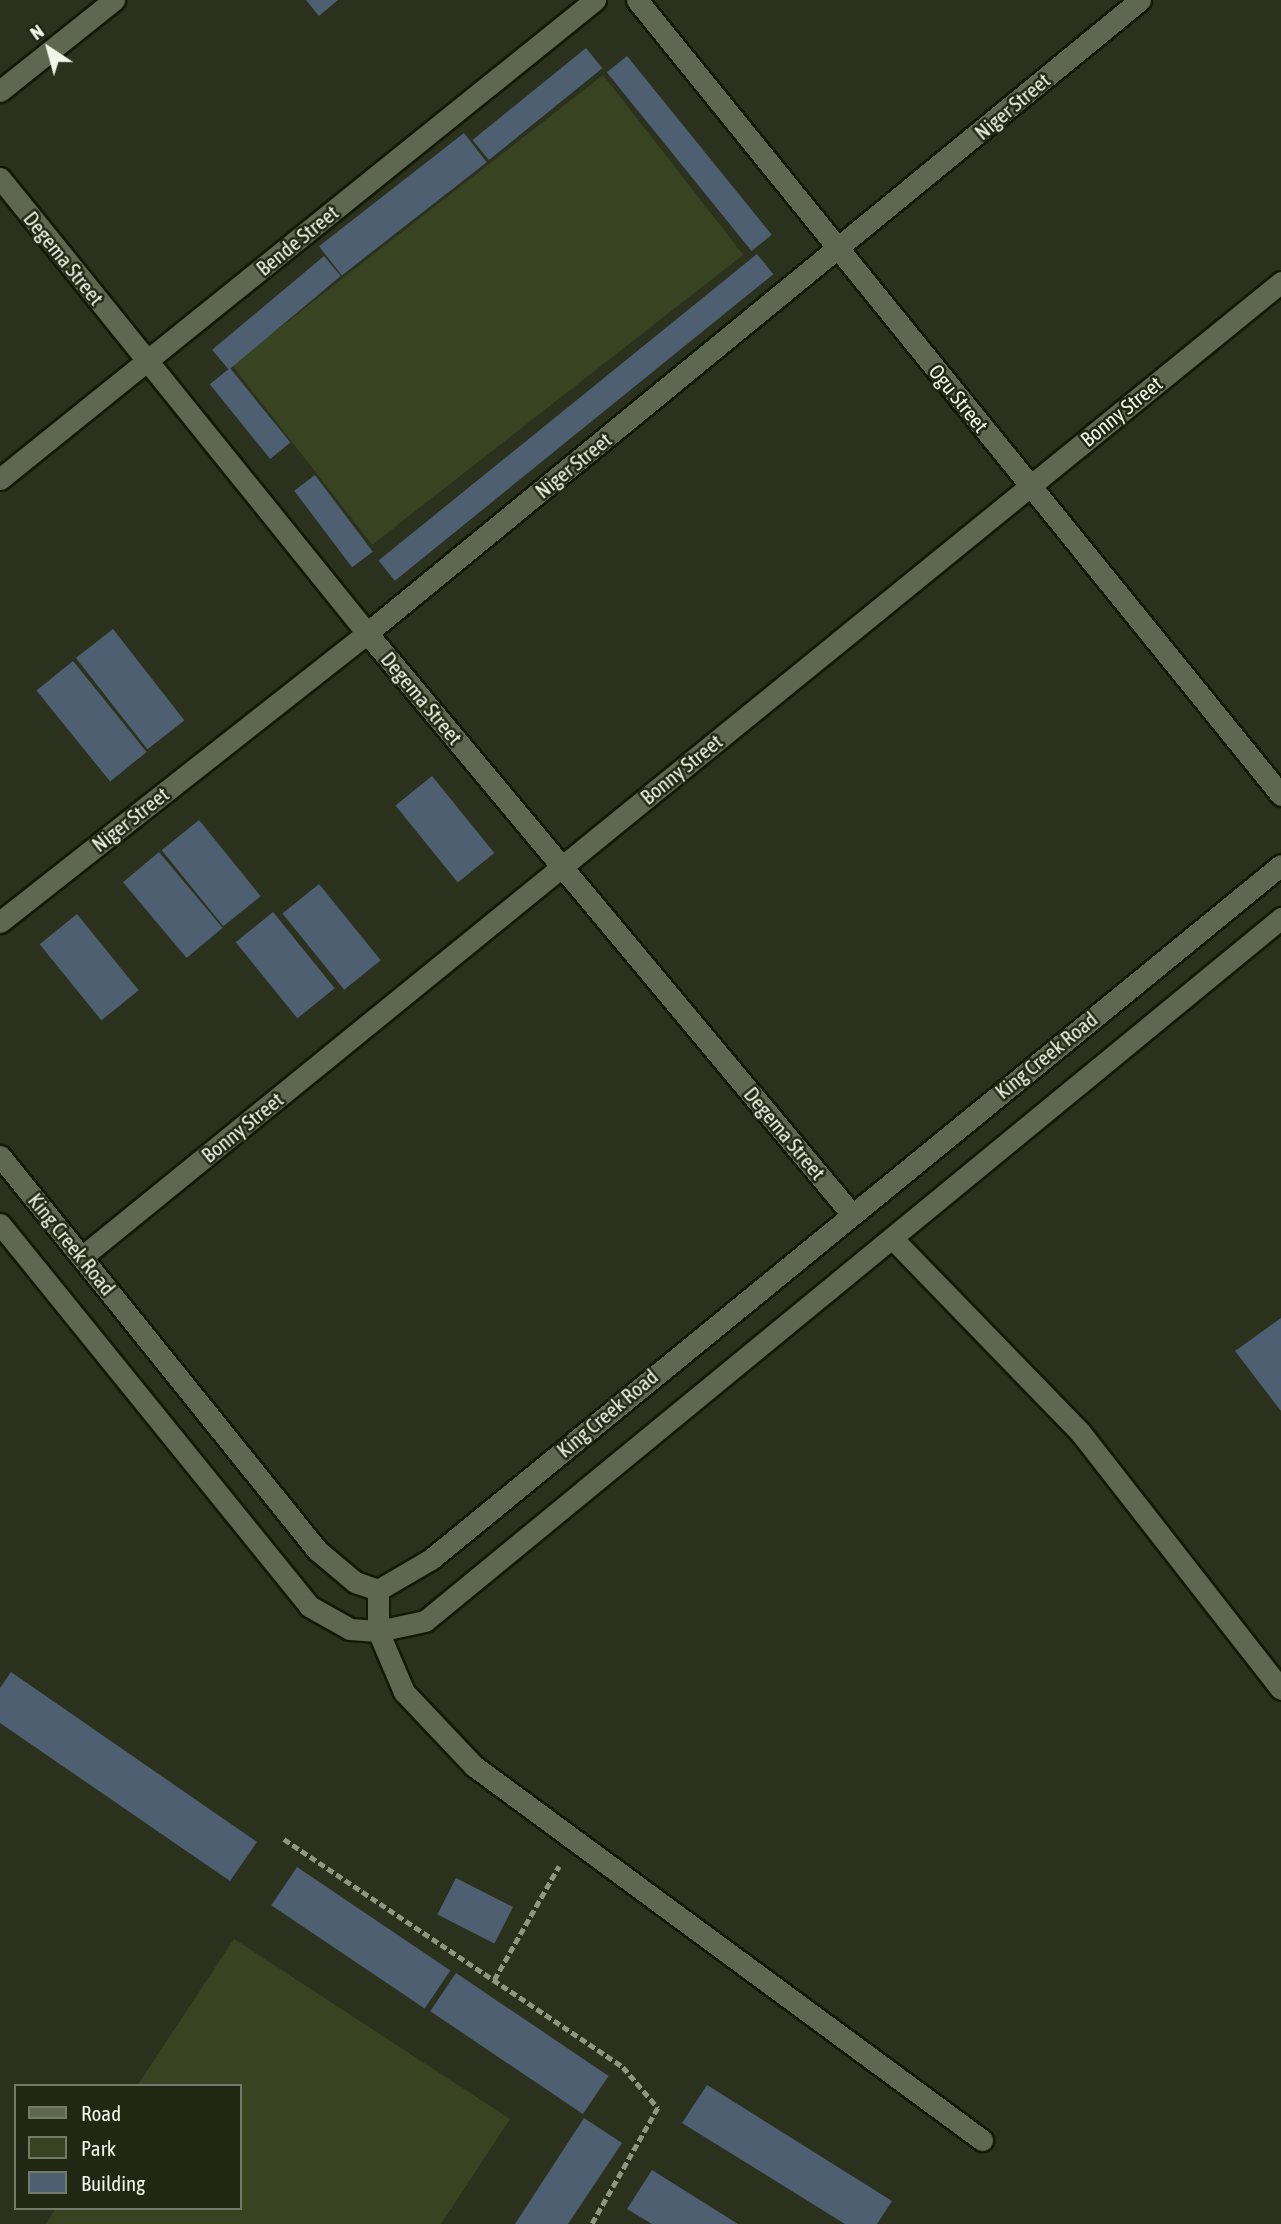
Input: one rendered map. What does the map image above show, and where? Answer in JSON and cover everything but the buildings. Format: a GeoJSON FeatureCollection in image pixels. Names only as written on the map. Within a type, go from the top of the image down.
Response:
{"type":"FeatureCollection","features":[{"type":"Feature","properties":{"kind":"street"},"geometry":{"type":"LineString","coordinates":[[0,91],[114,0]]}},
{"type":"Feature","properties":{"kind":"street","name":"Bende Street"},"geometry":{"type":"LineString","coordinates":[[0,479],[595,0]]}},
{"type":"Feature","properties":{"kind":"street","name":"Ogu Street"},"geometry":{"type":"LineString","coordinates":[[637,0],[1281,795]]}},
{"type":"Feature","properties":{"kind":"street","name":"Niger Street"},"geometry":{"type":"LineString","coordinates":[[0,922],[368,633],[1140,0]]}},
{"type":"Feature","properties":{"kind":"street","name":"Degema Street"},"geometry":{"type":"LineString","coordinates":[[0,178],[368,633],[850,1212]]}},
{"type":"Feature","properties":{"kind":"street","name":"Bonny Street"},"geometry":{"type":"LineString","coordinates":[[83,1256],[1281,282]]}},
{"type":"Feature","properties":{"kind":"street","name":"King Creek Road"},"geometry":{"type":"LineString","coordinates":[[0,1156],[317,1550],[355,1582],[377,1590],[431,1559],[850,1212],[1281,865]]}},
{"type":"Feature","properties":{"kind":"street","name":"King Creek Road"},"geometry":{"type":"LineString","coordinates":[[0,1224],[309,1605],[350,1629],[378,1632],[425,1621],[466,1591],[1281,918]]}},
{"type":"Feature","properties":{"kind":"street"},"geometry":{"type":"LineString","coordinates":[[892,1238],[1080,1432],[1281,1689]]}},
{"type":"Feature","properties":{"kind":"street"},"geometry":{"type":"LineString","coordinates":[[377,1590],[378,1632],[404,1692],[474,1766],[982,2140]]}},
{"type":"Feature","properties":{"kind":"path"},"geometry":{"type":"LineString","coordinates":[[284,1839],[623,2067],[658,2108],[592,2224]]}},
{"type":"Feature","properties":{"kind":"path"},"geometry":{"type":"LineString","coordinates":[[494,1980],[571,1840]]}},
{"type":"Feature","properties":{"kind":"green space"},"geometry":{"type":"Polygon","coordinates":[[[603,75],[743,255],[372,545],[232,365],[603,75]]]}},
{"type":"Feature","properties":{"kind":"green space"},"geometry":{"type":"Polygon","coordinates":[[[234,1939],[510,2119],[441,2224],[46,2224],[55,2210],[242,2210],[242,2084],[138,2084],[234,1939]]]}}]}
